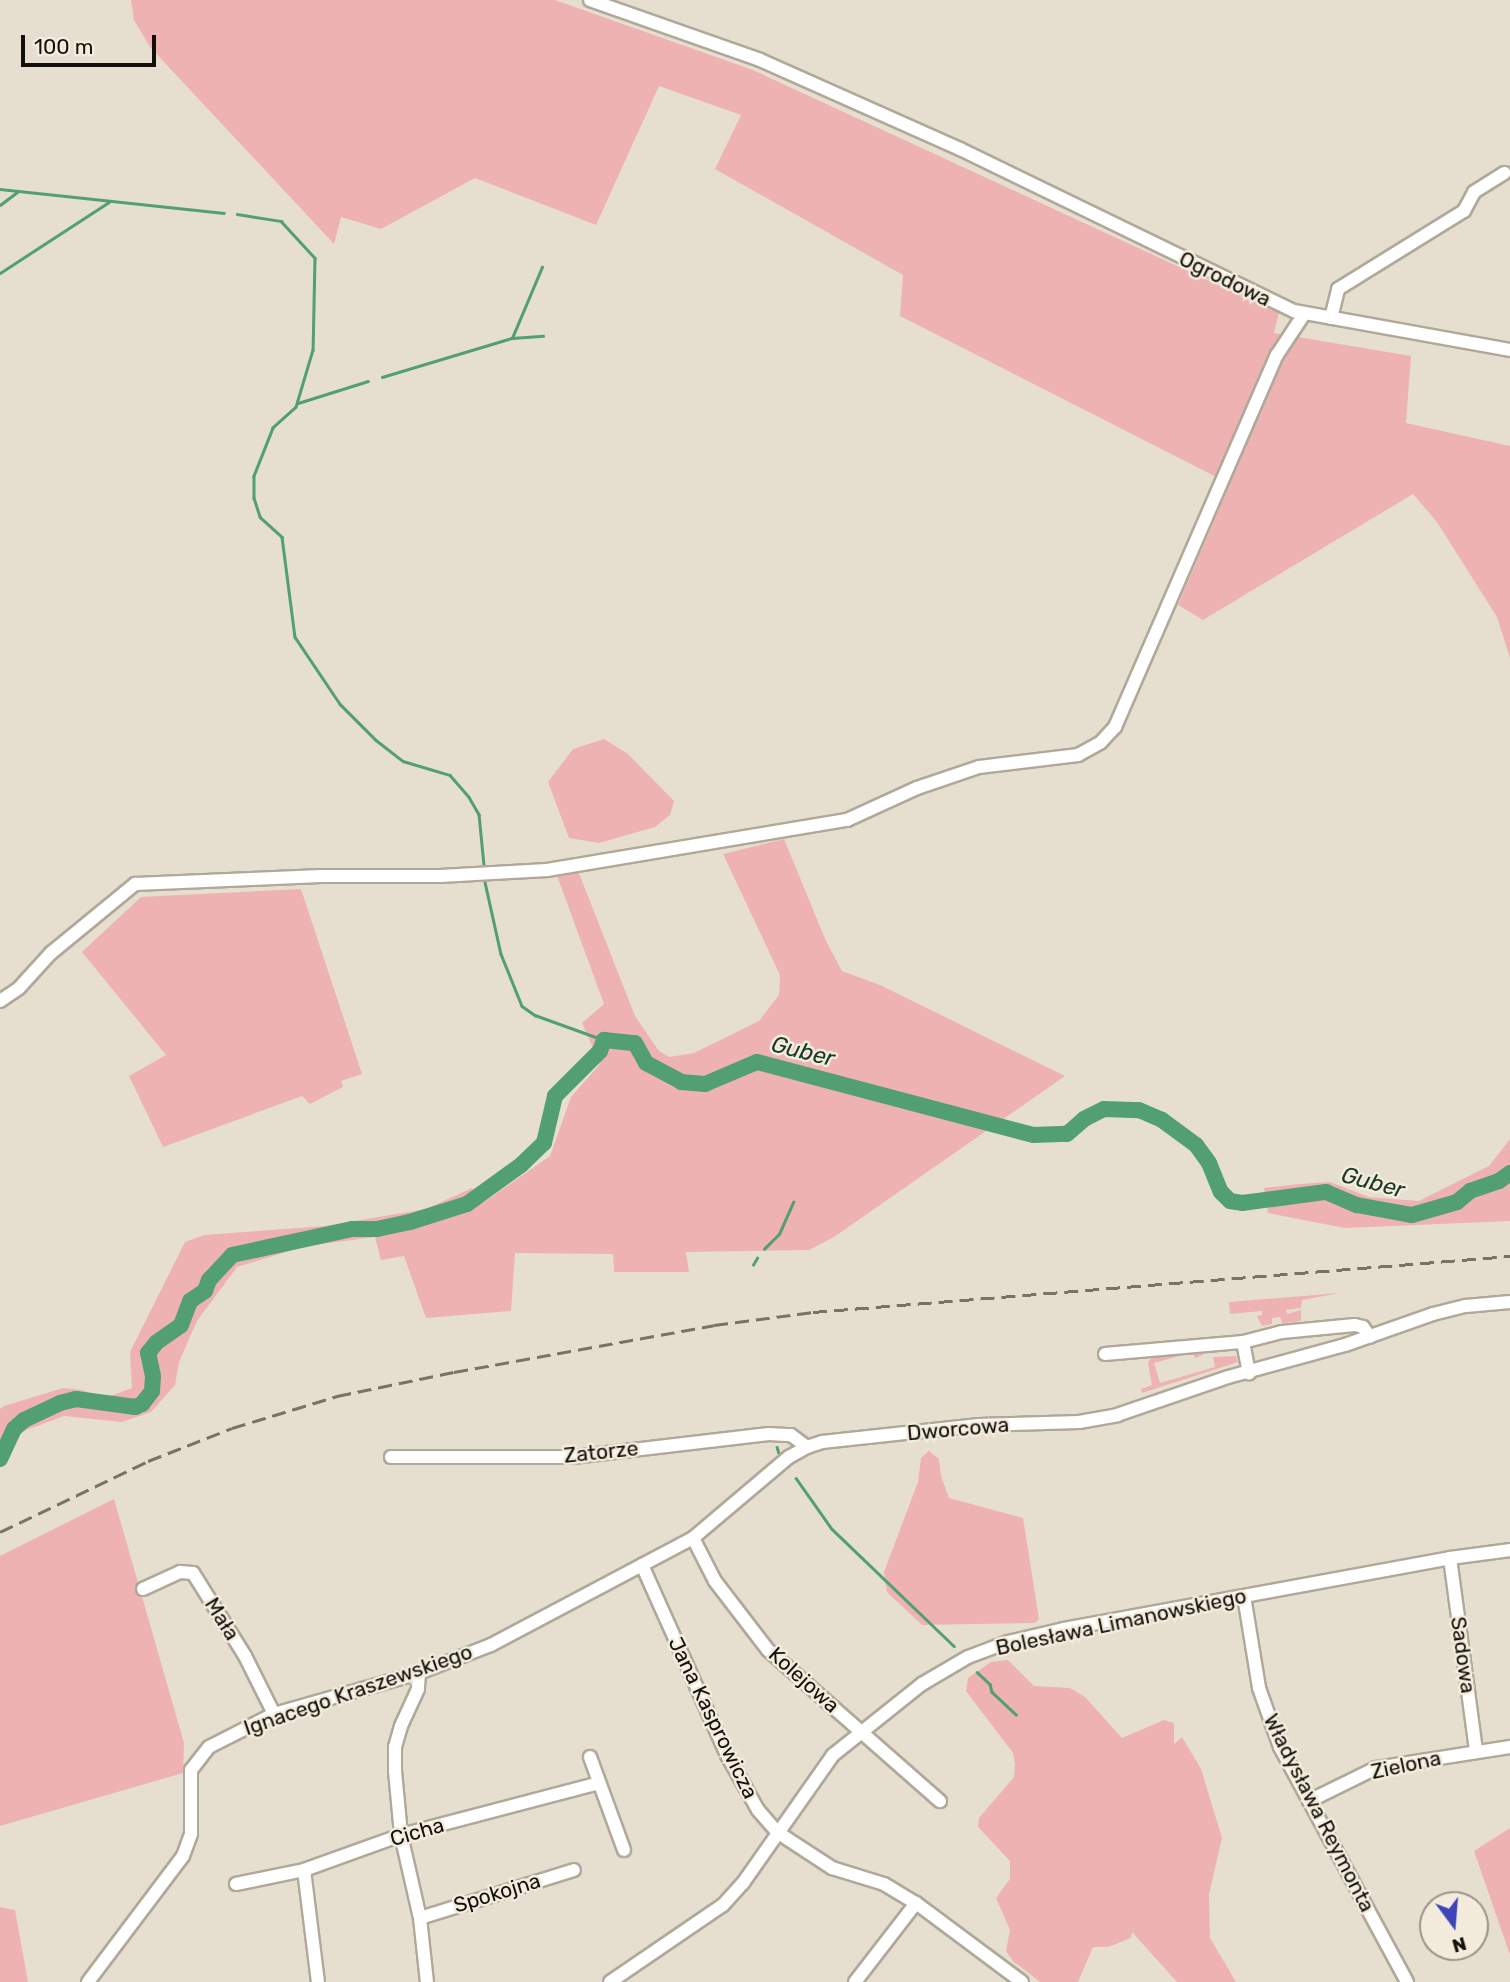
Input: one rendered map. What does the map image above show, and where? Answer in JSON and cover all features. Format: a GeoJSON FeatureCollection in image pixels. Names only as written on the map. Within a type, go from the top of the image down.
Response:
{"type":"FeatureCollection","features":[{"type":"Feature","properties":{"kind":"street","name":"Ogrodowa"},"geometry":{"type":"LineString","coordinates":[[590,0],[760,60],[960,149],[1243,288],[1304,314],[1510,350]]}},
{"type":"Feature","properties":{"kind":"street"},"geometry":{"type":"LineString","coordinates":[[1331,318],[1338,289],[1464,211],[1474,192],[1504,173]]}},
{"type":"Feature","properties":{"kind":"street"},"geometry":{"type":"LineString","coordinates":[[0,1001],[19,988],[51,953],[135,884],[321,876],[440,876],[547,870],[847,820],[917,788],[979,767],[1077,755],[1101,742],[1115,727],[1271,367],[1304,314]]}},
{"type":"Feature","properties":{"kind":"street","name":"Dworcowa"},"geometry":{"type":"LineString","coordinates":[[693,1538],[789,1457],[822,1442],[979,1425],[1079,1422],[1116,1415],[1169,1395],[1370,1337],[1451,1309],[1510,1302]]}},
{"type":"Feature","properties":{"kind":"street"},"geometry":{"type":"LineString","coordinates":[[1105,1354],[1243,1342],[1282,1332],[1355,1325],[1365,1328],[1370,1337]]}},
{"type":"Feature","properties":{"kind":"street"},"geometry":{"type":"LineString","coordinates":[[1243,1342],[1249,1373]]}},
{"type":"Feature","properties":{"kind":"street","name":"Zatorze"},"geometry":{"type":"LineString","coordinates":[[391,1457],[573,1457],[769,1434],[791,1435],[807,1447]]}},
{"type":"Feature","properties":{"kind":"street","name":"Ignacego Kraszewskiego"},"geometry":{"type":"LineString","coordinates":[[88,1982],[183,1856],[191,1834],[189,1780],[192,1766],[209,1747],[274,1714],[419,1673],[491,1645],[693,1538]]}},
{"type":"Feature","properties":{"kind":"street","name":"Kolejowa"},"geometry":{"type":"LineString","coordinates":[[693,1538],[715,1581],[768,1650],[940,1801]]}},
{"type":"Feature","properties":{"kind":"street","name":"Bolesława Limanowskiego"},"geometry":{"type":"LineString","coordinates":[[610,1982],[723,1905],[743,1883],[821,1768],[861,1731],[944,1670],[989,1648],[1064,1629],[1450,1558],[1510,1550]]}},
{"type":"Feature","properties":{"kind":"street","name":"Sadowa"},"geometry":{"type":"LineString","coordinates":[[1450,1558],[1476,1751]]}},
{"type":"Feature","properties":{"kind":"street","name":"Jana Kasprowicza"},"geometry":{"type":"LineString","coordinates":[[642,1565],[727,1755],[758,1810],[777,1832],[831,1868],[884,1884],[916,1903],[1022,1982]]}},
{"type":"Feature","properties":{"kind":"street","name":"Mała"},"geometry":{"type":"LineString","coordinates":[[143,1589],[180,1572],[192,1573],[245,1656],[274,1714]]}},
{"type":"Feature","properties":{"kind":"street","name":"Władysława Reymonta"},"geometry":{"type":"LineString","coordinates":[[1244,1597],[1266,1711],[1308,1801],[1407,1982]]}},
{"type":"Feature","properties":{"kind":"street"},"geometry":{"type":"LineString","coordinates":[[419,1673],[418,1689],[395,1746],[401,1835],[420,1918],[427,1982]]}},
{"type":"Feature","properties":{"kind":"street","name":"Zielona"},"geometry":{"type":"LineString","coordinates":[[1308,1801],[1376,1768],[1510,1747]]}},
{"type":"Feature","properties":{"kind":"street"},"geometry":{"type":"LineString","coordinates":[[590,1757],[624,1850]]}},
{"type":"Feature","properties":{"kind":"street","name":"Cicha"},"geometry":{"type":"LineString","coordinates":[[236,1884],[304,1870],[401,1835],[600,1783]]}},
{"type":"Feature","properties":{"kind":"street"},"geometry":{"type":"LineString","coordinates":[[304,1870],[318,1982]]}},
{"type":"Feature","properties":{"kind":"street","name":"Spokojna"},"geometry":{"type":"LineString","coordinates":[[420,1918],[574,1870]]}},
{"type":"Feature","properties":{"kind":"street"},"geometry":{"type":"LineString","coordinates":[[855,1982],[916,1903]]}},
{"type":"Feature","properties":{"kind":"shaded area"},"geometry":{"type":"Polygon","coordinates":[[[131,0],[555,0],[753,70],[1279,313],[1274,333],[1411,356],[1406,423],[1510,446],[1510,658],[1497,617],[1437,522],[1413,494],[1203,620],[1178,605],[1230,484],[900,316],[903,275],[715,169],[741,115],[659,86],[596,225],[475,178],[381,229],[341,217],[334,244],[150,47],[134,20],[131,0]]]}},
{"type":"Feature","properties":{"kind":"shaded area"},"geometry":{"type":"Polygon","coordinates":[[[604,739],[628,754],[674,801],[670,815],[655,827],[599,843],[569,838],[548,782],[573,749],[604,739]]]}},
{"type":"Feature","properties":{"kind":"shaded area"},"geometry":{"type":"Polygon","coordinates":[[[784,839],[826,941],[842,971],[880,985],[1065,1076],[834,1237],[809,1250],[686,1252],[689,1272],[614,1272],[613,1254],[515,1253],[511,1311],[426,1318],[404,1256],[381,1260],[375,1237],[306,1246],[237,1267],[197,1321],[179,1362],[175,1385],[151,1412],[122,1422],[64,1416],[0,1440],[0,1409],[4,1406],[63,1388],[82,1390],[105,1398],[132,1388],[130,1352],[185,1242],[204,1235],[325,1226],[426,1209],[472,1188],[484,1202],[550,1156],[571,1097],[600,1064],[582,1023],[604,1004],[552,862],[573,858],[635,1016],[659,1051],[669,1057],[694,1053],[759,1021],[779,995],[780,975],[723,854],[784,839]]]}},
{"type":"Feature","properties":{"kind":"shaded area"},"geometry":{"type":"Polygon","coordinates":[[[301,889],[362,1074],[341,1081],[343,1087],[310,1104],[302,1096],[163,1147],[129,1076],[166,1055],[82,952],[141,897],[301,889]]]}},
{"type":"Feature","properties":{"kind":"shaded area"},"geometry":{"type":"Polygon","coordinates":[[[1510,1139],[1510,1221],[1345,1228],[1268,1213],[1264,1188],[1300,1184],[1330,1182],[1369,1197],[1419,1201],[1489,1166],[1510,1139]]]}},
{"type":"Feature","properties":{"kind":"shaded area"},"geometry":{"type":"Polygon","coordinates":[[[1340,1293],[1302,1300],[1301,1308],[1286,1310],[1287,1314],[1301,1310],[1301,1321],[1282,1323],[1280,1317],[1272,1318],[1272,1324],[1262,1326],[1257,1316],[1262,1315],[1262,1311],[1230,1314],[1229,1302],[1340,1293]]]}},
{"type":"Feature","properties":{"kind":"shaded area"},"geometry":{"type":"Polygon","coordinates":[[[1181,1351],[1201,1351],[1203,1355],[1195,1358],[1193,1352],[1154,1363],[1160,1383],[1215,1367],[1213,1357],[1236,1356],[1238,1362],[1142,1393],[1141,1389],[1152,1385],[1148,1363],[1151,1358],[1181,1351]]]}},
{"type":"Feature","properties":{"kind":"shaded area"},"geometry":{"type":"Polygon","coordinates":[[[929,1451],[939,1459],[941,1476],[949,1498],[1023,1518],[1039,1619],[1035,1623],[922,1625],[887,1592],[884,1572],[918,1482],[921,1458],[929,1451]]]}},
{"type":"Feature","properties":{"kind":"shaded area"},"geometry":{"type":"Polygon","coordinates":[[[114,1499],[184,1743],[183,1773],[0,1826],[0,1556],[114,1499]]]}},
{"type":"Feature","properties":{"kind":"shaded area"},"geometry":{"type":"Polygon","coordinates":[[[1008,1660],[1034,1686],[1070,1688],[1085,1697],[1122,1738],[1164,1720],[1174,1723],[1174,1744],[1182,1737],[1201,1769],[1222,1838],[1209,1894],[1210,1938],[1236,1982],[1177,1982],[1132,1932],[1131,1938],[1108,1947],[1093,1947],[1078,1982],[1040,1982],[1013,1961],[1006,1951],[1010,1930],[996,1898],[1010,1879],[1010,1861],[978,1827],[979,1818],[1014,1777],[1015,1764],[1013,1753],[966,1691],[968,1678],[991,1662],[1008,1660]]]}},
{"type":"Feature","properties":{"kind":"shaded area"},"geometry":{"type":"Polygon","coordinates":[[[1510,1828],[1510,1955],[1489,1891],[1474,1851],[1510,1828]]]}},
{"type":"Feature","properties":{"kind":"shaded area"},"geometry":{"type":"Polygon","coordinates":[[[0,1907],[15,1910],[28,1982],[0,1982],[0,1907]]]}},
{"type":"Feature","properties":{"kind":"waterway"},"geometry":{"type":"LineString","coordinates":[[0,189],[224,213]]}},
{"type":"Feature","properties":{"kind":"waterway"},"geometry":{"type":"LineString","coordinates":[[0,205],[17,192]]}},
{"type":"Feature","properties":{"kind":"waterway"},"geometry":{"type":"LineString","coordinates":[[0,273],[109,202]]}},
{"type":"Feature","properties":{"kind":"waterway"},"geometry":{"type":"LineString","coordinates":[[237,214],[281,221],[315,258],[313,350],[296,407],[273,428],[254,476],[254,498],[260,517],[282,537],[295,637],[340,704],[376,740],[403,761],[450,775],[469,797],[479,814],[484,865]]}},
{"type":"Feature","properties":{"kind":"waterway"},"geometry":{"type":"LineString","coordinates":[[512,338],[542,267]]}},
{"type":"Feature","properties":{"kind":"waterway"},"geometry":{"type":"LineString","coordinates":[[382,377],[512,338],[543,336]]}},
{"type":"Feature","properties":{"kind":"waterway"},"geometry":{"type":"LineString","coordinates":[[298,403],[368,381]]}},
{"type":"Feature","properties":{"kind":"waterway"},"geometry":{"type":"LineString","coordinates":[[485,882],[501,954],[522,1006],[535,1015],[604,1040]]}},
{"type":"Feature","properties":{"kind":"waterway","name":"Guber"},"geometry":{"type":"LineString","coordinates":[[0,1459],[14,1429],[24,1420],[60,1403],[76,1399],[135,1407],[142,1404],[152,1391],[153,1376],[148,1353],[157,1342],[181,1325],[190,1301],[205,1291],[209,1280],[232,1255],[352,1229],[377,1229],[410,1222],[467,1204],[521,1165],[544,1143],[555,1096],[600,1051],[604,1040],[635,1043],[646,1063],[681,1082],[705,1084],[757,1062],[1033,1135],[1067,1134],[1084,1119],[1104,1109],[1139,1110],[1162,1120],[1196,1145],[1209,1163],[1221,1192],[1230,1201],[1242,1203],[1326,1192],[1357,1205],[1412,1215],[1457,1202],[1470,1191],[1499,1181],[1510,1173]]}},
{"type":"Feature","properties":{"kind":"waterway"},"geometry":{"type":"LineString","coordinates":[[764,1249],[779,1234],[793,1202]]}},
{"type":"Feature","properties":{"kind":"waterway"},"geometry":{"type":"LineString","coordinates":[[753,1265],[757,1258]]}},
{"type":"Feature","properties":{"kind":"waterway"},"geometry":{"type":"LineString","coordinates":[[777,1447],[779,1453]]}},
{"type":"Feature","properties":{"kind":"waterway"},"geometry":{"type":"LineString","coordinates":[[796,1478],[832,1529],[954,1646]]}},
{"type":"Feature","properties":{"kind":"waterway"},"geometry":{"type":"LineString","coordinates":[[977,1672],[990,1684],[992,1692],[1016,1714]]}},
{"type":"Feature","properties":{"kind":"railway"},"geometry":{"type":"LineString","coordinates":[[0,1532],[148,1461],[232,1428],[337,1396],[454,1372],[714,1325],[813,1312],[1510,1256]]}}]}
